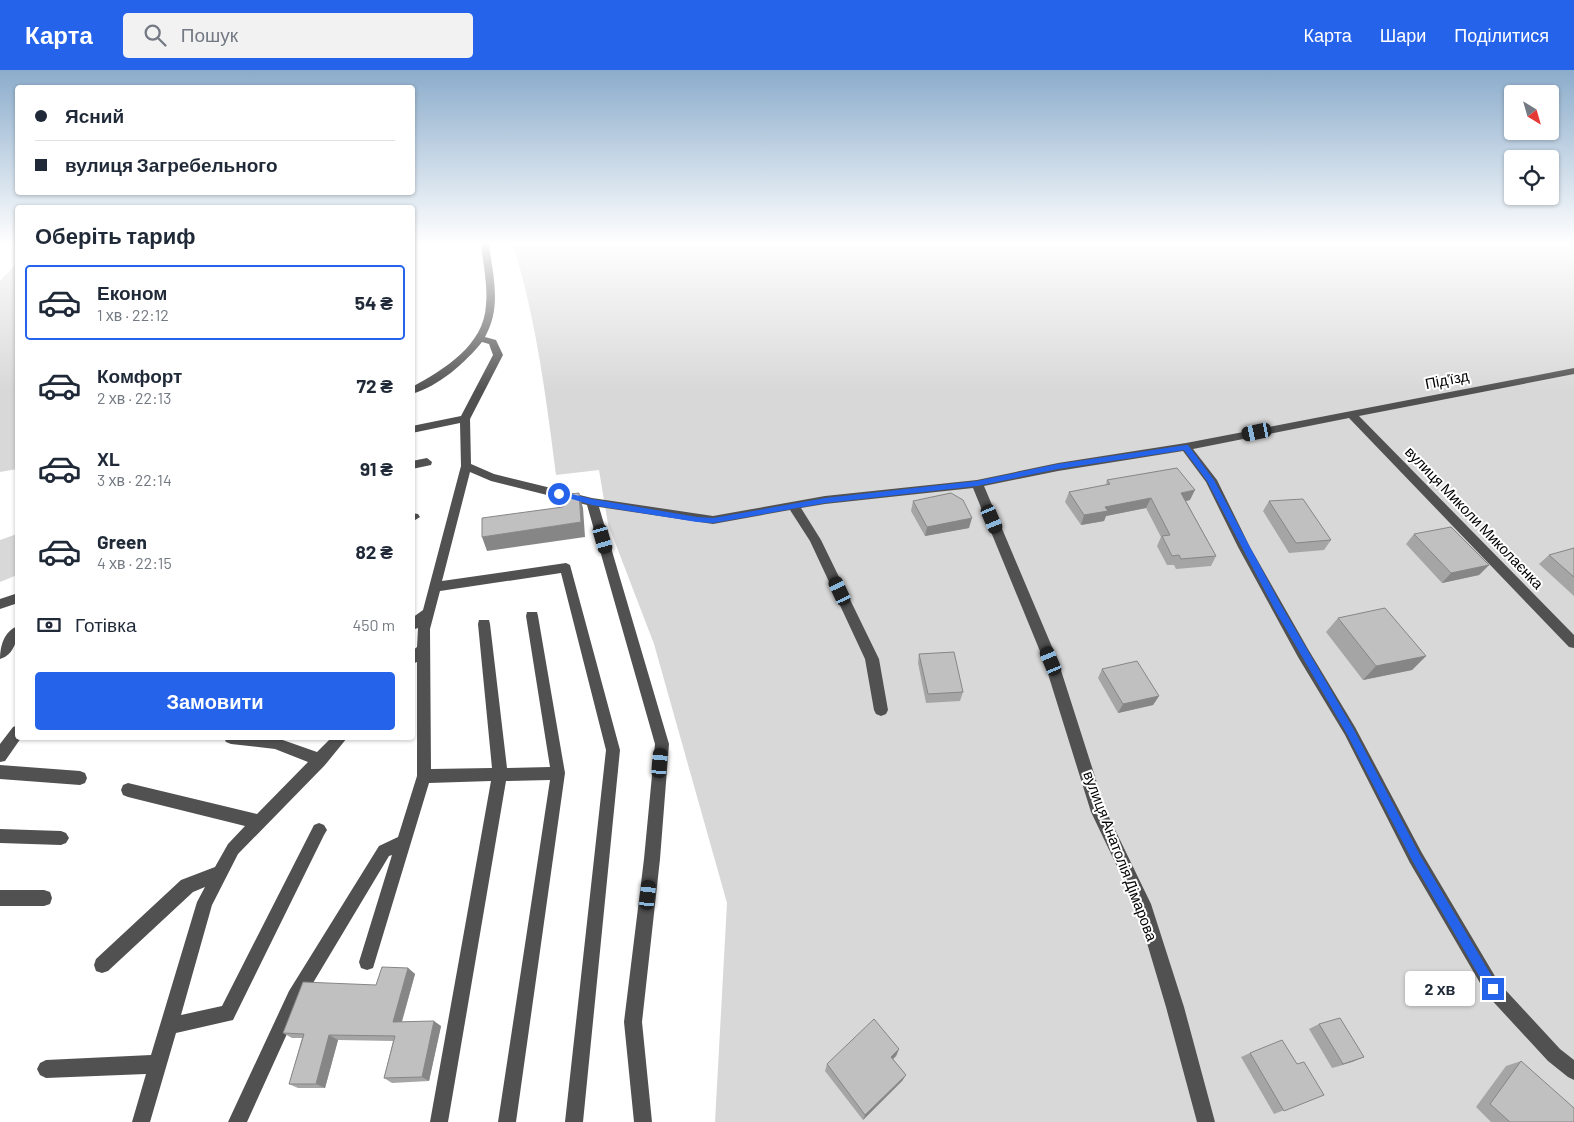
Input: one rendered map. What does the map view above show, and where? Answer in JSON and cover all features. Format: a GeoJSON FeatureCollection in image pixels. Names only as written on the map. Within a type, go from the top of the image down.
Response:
{"type":"FeatureCollection","features":[{"type":"Feature","properties":{"kind":"street"},"geometry":{"type":"LineString","coordinates":[[415,389],[445,372],[465,355],[479,338],[490,313],[488,293]]}},
{"type":"Feature","properties":{"kind":"street"},"geometry":{"type":"LineString","coordinates":[[367,962],[424,776],[424,629],[466,466],[465,419],[498,355],[493,342],[479,338]]}},
{"type":"Feature","properties":{"kind":"street","name":"Під'їзд"},"geometry":{"type":"LineString","coordinates":[[466,466],[491,477],[592,502],[697,520],[713,520],[825,500],[977,484],[1058,467],[1186,447],[1574,371]]}},
{"type":"Feature","properties":{"kind":"street","name":"вулиця Миколи Миколаєнка"},"geometry":{"type":"LineString","coordinates":[[1352,415],[1574,643]]}},
{"type":"Feature","properties":{"kind":"street"},"geometry":{"type":"LineString","coordinates":[[415,429],[465,419]]}},
{"type":"Feature","properties":{"kind":"street"},"geometry":{"type":"LineString","coordinates":[[1186,447],[1210,480],[1271,596],[1350,731],[1416,858],[1493,989],[1554,1055],[1574,1071]]}},
{"type":"Feature","properties":{"kind":"street"},"geometry":{"type":"LineString","coordinates":[[415,464],[427,462]]}},
{"type":"Feature","properties":{"kind":"street","name":"вулиця Анатолія Дімарова"},"geometry":{"type":"LineString","coordinates":[[977,484],[1051,661],[1099,812],[1143,904],[1206,1122]]}},
{"type":"Feature","properties":{"kind":"street"},"geometry":{"type":"LineString","coordinates":[[592,502],[662,744],[652,859],[633,1022],[643,1122]]}},
{"type":"Feature","properties":{"kind":"street"},"geometry":{"type":"LineString","coordinates":[[793,506],[815,540],[872,659],[880,710]]}},
{"type":"Feature","properties":{"kind":"street"},"geometry":{"type":"LineString","coordinates":[[435,587],[566,568],[613,750],[574,1122]]}},
{"type":"Feature","properties":{"kind":"street"},"geometry":{"type":"LineString","coordinates":[[0,604],[15,599]]}},
{"type":"Feature","properties":{"kind":"street"},"geometry":{"type":"LineString","coordinates":[[415,623],[428,612]]}},
{"type":"Feature","properties":{"kind":"street"},"geometry":{"type":"LineString","coordinates":[[507,1122],[558,772],[532,616]]}},
{"type":"Feature","properties":{"kind":"street"},"geometry":{"type":"LineString","coordinates":[[439,1122],[500,774],[484,624]]}},
{"type":"Feature","properties":{"kind":"street"},"geometry":{"type":"LineString","coordinates":[[0,654],[15,635]]}},
{"type":"Feature","properties":{"kind":"street"},"geometry":{"type":"LineString","coordinates":[[415,656],[424,649]]}},
{"type":"Feature","properties":{"kind":"street"},"geometry":{"type":"LineString","coordinates":[[0,756],[15,735]]}},
{"type":"Feature","properties":{"kind":"street"},"geometry":{"type":"LineString","coordinates":[[249,740],[275,743],[320,760]]}},
{"type":"Feature","properties":{"kind":"street"},"geometry":{"type":"LineString","coordinates":[[141,1122],[205,902],[233,849],[338,740]]}},
{"type":"Feature","properties":{"kind":"street"},"geometry":{"type":"LineString","coordinates":[[0,772],[80,778]]}},
{"type":"Feature","properties":{"kind":"street"},"geometry":{"type":"LineString","coordinates":[[424,776],[558,772]]}},
{"type":"Feature","properties":{"kind":"street"},"geometry":{"type":"LineString","coordinates":[[128,790],[260,822]]}},
{"type":"Feature","properties":{"kind":"street"},"geometry":{"type":"LineString","coordinates":[[169,1026],[227,1014],[319,830]]}},
{"type":"Feature","properties":{"kind":"street"},"geometry":{"type":"LineString","coordinates":[[0,836],[61,838]]}},
{"type":"Feature","properties":{"kind":"street"},"geometry":{"type":"LineString","coordinates":[[237,1122],[295,997],[384,851],[404,842]]}},
{"type":"Feature","properties":{"kind":"street"},"geometry":{"type":"LineString","coordinates":[[102,965],[187,886],[221,872]]}},
{"type":"Feature","properties":{"kind":"street"},"geometry":{"type":"LineString","coordinates":[[0,898],[44,898]]}},
{"type":"Feature","properties":{"kind":"street"},"geometry":{"type":"LineString","coordinates":[[46,1069],[158,1064]]}},
{"type":"Feature","properties":{"kind":"shaded area"},"geometry":{"type":"Polygon","coordinates":[[[0,293],[15,293],[15,469],[0,472],[0,293]]]}},
{"type":"Feature","properties":{"kind":"shaded area"},"geometry":{"type":"Polygon","coordinates":[[[526,293],[1574,293],[1574,1122],[715,1122],[727,903],[654,644],[608,524],[599,470],[556,475],[544,387],[526,293]]]}},
{"type":"Feature","properties":{"kind":"shaded area"},"geometry":{"type":"Polygon","coordinates":[[[15,535],[15,576],[0,582],[0,540],[15,535]]]}},
{"type":"Feature","properties":{"kind":"building"},"geometry":{"type":"Polygon","coordinates":[[[1177,468],[1195,490],[1181,493],[1216,556],[1181,559],[1179,555],[1172,556],[1162,536],[1170,535],[1151,498],[1105,507],[1108,511],[1084,515],[1069,492],[1110,484],[1107,480],[1177,468]]]}},
{"type":"Feature","properties":{"kind":"building"},"geometry":{"type":"Polygon","coordinates":[[[579,493],[581,522],[482,537],[482,518],[563,507],[562,495],[579,493]]]}},
{"type":"Feature","properties":{"kind":"building"},"geometry":{"type":"Polygon","coordinates":[[[951,493],[963,500],[972,518],[927,527],[913,501],[951,493]]]}},
{"type":"Feature","properties":{"kind":"building"},"geometry":{"type":"Polygon","coordinates":[[[1303,499],[1331,540],[1296,543],[1269,501],[1303,499]]]}},
{"type":"Feature","properties":{"kind":"building"},"geometry":{"type":"Polygon","coordinates":[[[1451,527],[1489,565],[1451,573],[1414,534],[1451,527]]]}},
{"type":"Feature","properties":{"kind":"building"},"geometry":{"type":"Polygon","coordinates":[[[1574,548],[1574,577],[1549,555],[1574,548]]]}},
{"type":"Feature","properties":{"kind":"building"},"geometry":{"type":"Polygon","coordinates":[[[1385,608],[1426,656],[1376,666],[1338,618],[1385,608]]]}},
{"type":"Feature","properties":{"kind":"building"},"geometry":{"type":"Polygon","coordinates":[[[954,652],[963,692],[928,694],[919,654],[954,652]]]}},
{"type":"Feature","properties":{"kind":"building"},"geometry":{"type":"Polygon","coordinates":[[[1137,661],[1159,696],[1123,704],[1102,669],[1137,661]]]}},
{"type":"Feature","properties":{"kind":"building"},"geometry":{"type":"Polygon","coordinates":[[[382,967],[408,968],[393,1022],[434,1021],[422,1077],[384,1078],[395,1036],[329,1035],[316,1084],[289,1084],[304,1034],[283,1033],[303,982],[376,985],[382,967]]]}},
{"type":"Feature","properties":{"kind":"building"},"geometry":{"type":"Polygon","coordinates":[[[1340,1018],[1364,1057],[1343,1064],[1319,1024],[1340,1018]]]}},
{"type":"Feature","properties":{"kind":"building"},"geometry":{"type":"Polygon","coordinates":[[[874,1019],[899,1049],[891,1057],[906,1075],[865,1115],[827,1064],[874,1019]]]}},
{"type":"Feature","properties":{"kind":"building"},"geometry":{"type":"Polygon","coordinates":[[[1282,1040],[1297,1064],[1304,1062],[1324,1095],[1284,1111],[1250,1053],[1282,1040]]]}},
{"type":"Feature","properties":{"kind":"building"},"geometry":{"type":"Polygon","coordinates":[[[1521,1061],[1574,1108],[1574,1122],[1510,1122],[1490,1104],[1521,1061]]]}},
{"type":"Feature","properties":{"kind":"route"},"geometry":{"type":"LineString","coordinates":[[559,494],[592,502],[697,520],[713,520],[825,500],[977,484],[1058,467],[1186,447],[1210,480],[1244,547],[1303,653],[1350,731],[1416,858],[1493,989]]}}]}
